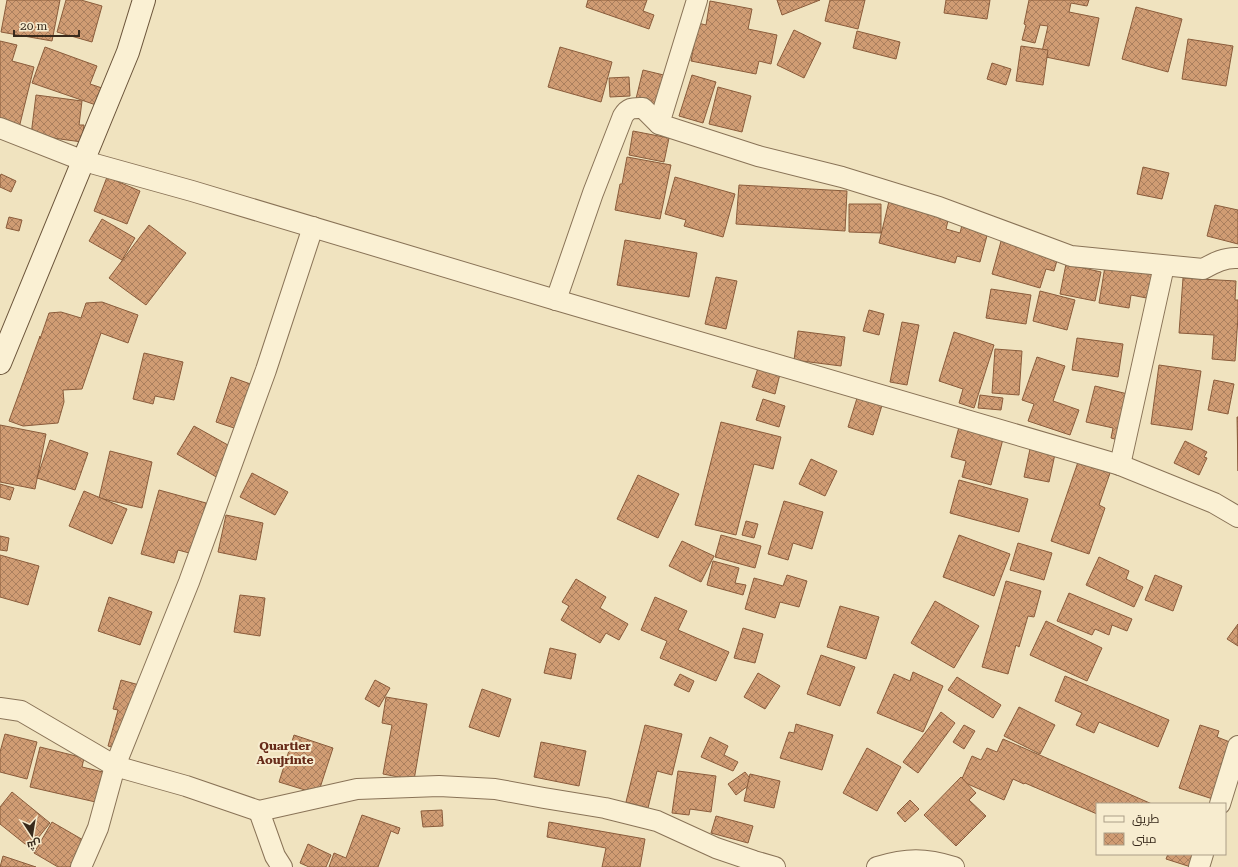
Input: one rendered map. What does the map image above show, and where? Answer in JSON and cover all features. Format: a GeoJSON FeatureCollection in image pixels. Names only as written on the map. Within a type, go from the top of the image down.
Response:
{"type":"FeatureCollection","features":[{"type":"Feature","properties":{"kind":"main road"},"geometry":{"type":"LineString","coordinates":[[0,363],[128,52],[144,0]]}},
{"type":"Feature","properties":{"kind":"street"},"geometry":{"type":"LineString","coordinates":[[659,124],[697,0]]}},
{"type":"Feature","properties":{"kind":"street"},"geometry":{"type":"LineString","coordinates":[[556,300],[593,193],[623,116],[627,110],[633,108],[643,108],[659,124],[758,156],[842,177],[939,207],[1071,256],[1203,269],[1216,261],[1232,257],[1238,258]]}},
{"type":"Feature","properties":{"kind":"street"},"geometry":{"type":"LineString","coordinates":[[0,128],[84,161],[192,191],[556,300],[1120,465],[1214,503],[1238,517]]}},
{"type":"Feature","properties":{"kind":"street"},"geometry":{"type":"LineString","coordinates":[[81,867],[98,828],[115,766],[194,568],[266,370],[314,227]]}},
{"type":"Feature","properties":{"kind":"street"},"geometry":{"type":"LineString","coordinates":[[1120,465],[1164,266]]}},
{"type":"Feature","properties":{"kind":"street"},"geometry":{"type":"LineString","coordinates":[[0,708],[21,711],[115,766],[186,786],[259,811],[357,789],[439,786],[495,789],[605,808],[657,821],[716,848],[775,867]]}},
{"type":"Feature","properties":{"kind":"street"},"geometry":{"type":"LineString","coordinates":[[1220,803],[1238,746]]}},
{"type":"Feature","properties":{"kind":"street"},"geometry":{"type":"LineString","coordinates":[[259,811],[275,856],[282,867]]}},
{"type":"Feature","properties":{"kind":"street"},"geometry":{"type":"LineString","coordinates":[[1199,867],[1203,855]]}},
{"type":"Feature","properties":{"kind":"street"},"geometry":{"type":"LineString","coordinates":[[877,867],[895,862],[917,860],[941,863],[954,867]]}},
{"type":"Feature","properties":{"kind":"building"},"geometry":{"type":"Polygon","coordinates":[[[7,0],[60,0],[52,41],[1,32],[7,0]]]}},
{"type":"Feature","properties":{"kind":"building"},"geometry":{"type":"Polygon","coordinates":[[[66,0],[81,0],[102,6],[92,42],[57,32],[66,0]]]}},
{"type":"Feature","properties":{"kind":"building"},"geometry":{"type":"Polygon","coordinates":[[[588,0],[647,0],[643,11],[654,15],[649,29],[586,7],[588,0]]]}},
{"type":"Feature","properties":{"kind":"building"},"geometry":{"type":"Polygon","coordinates":[[[777,0],[820,0],[782,15],[777,0]]]}},
{"type":"Feature","properties":{"kind":"building"},"geometry":{"type":"Polygon","coordinates":[[[830,0],[865,0],[858,29],[825,21],[830,0]]]}},
{"type":"Feature","properties":{"kind":"building"},"geometry":{"type":"Polygon","coordinates":[[[946,0],[990,0],[987,19],[944,13],[946,0]]]}},
{"type":"Feature","properties":{"kind":"building"},"geometry":{"type":"Polygon","coordinates":[[[1029,0],[1089,0],[1087,6],[1071,3],[1069,12],[1099,18],[1089,66],[1041,56],[1048,26],[1040,25],[1035,43],[1022,40],[1026,25],[1024,24],[1029,0]]]}},
{"type":"Feature","properties":{"kind":"building"},"geometry":{"type":"Polygon","coordinates":[[[710,1],[752,9],[748,29],[777,35],[771,64],[759,61],[756,74],[691,61],[698,23],[706,25],[710,1]]]}},
{"type":"Feature","properties":{"kind":"building"},"geometry":{"type":"Polygon","coordinates":[[[1136,7],[1182,19],[1168,72],[1122,59],[1136,7]]]}},
{"type":"Feature","properties":{"kind":"building"},"geometry":{"type":"Polygon","coordinates":[[[794,30],[821,43],[804,78],[777,65],[794,30]]]}},
{"type":"Feature","properties":{"kind":"building"},"geometry":{"type":"Polygon","coordinates":[[[857,31],[900,42],[896,59],[853,48],[857,31]]]}},
{"type":"Feature","properties":{"kind":"building"},"geometry":{"type":"Polygon","coordinates":[[[1188,39],[1233,46],[1226,86],[1182,79],[1188,39]]]}},
{"type":"Feature","properties":{"kind":"building"},"geometry":{"type":"Polygon","coordinates":[[[0,41],[17,45],[12,61],[34,67],[19,128],[0,123],[0,41]]]}},
{"type":"Feature","properties":{"kind":"building"},"geometry":{"type":"Polygon","coordinates":[[[1021,46],[1048,50],[1043,85],[1016,81],[1021,46]]]}},
{"type":"Feature","properties":{"kind":"building"},"geometry":{"type":"Polygon","coordinates":[[[45,47],[97,66],[90,84],[102,88],[96,105],[32,83],[45,47]]]}},
{"type":"Feature","properties":{"kind":"building"},"geometry":{"type":"Polygon","coordinates":[[[560,47],[612,62],[601,102],[548,87],[560,47]]]}},
{"type":"Feature","properties":{"kind":"building"},"geometry":{"type":"Polygon","coordinates":[[[992,63],[1011,69],[1006,85],[987,79],[992,63]]]}},
{"type":"Feature","properties":{"kind":"building"},"geometry":{"type":"Polygon","coordinates":[[[643,70],[676,78],[666,118],[633,111],[643,70]]]}},
{"type":"Feature","properties":{"kind":"building"},"geometry":{"type":"Polygon","coordinates":[[[692,75],[716,82],[703,123],[679,116],[692,75]]]}},
{"type":"Feature","properties":{"kind":"building"},"geometry":{"type":"Polygon","coordinates":[[[629,77],[630,96],[610,97],[609,78],[629,77]]]}},
{"type":"Feature","properties":{"kind":"building"},"geometry":{"type":"Polygon","coordinates":[[[718,87],[751,96],[742,132],[709,124],[718,87]]]}},
{"type":"Feature","properties":{"kind":"building"},"geometry":{"type":"Polygon","coordinates":[[[36,95],[82,101],[79,125],[84,125],[82,142],[31,135],[36,95]]]}},
{"type":"Feature","properties":{"kind":"building"},"geometry":{"type":"Polygon","coordinates":[[[633,131],[669,138],[664,162],[629,155],[633,131]]]}},
{"type":"Feature","properties":{"kind":"building"},"geometry":{"type":"Polygon","coordinates":[[[627,157],[671,165],[660,219],[615,210],[627,157]]]}},
{"type":"Feature","properties":{"kind":"building"},"geometry":{"type":"Polygon","coordinates":[[[1143,167],[1169,173],[1162,199],[1137,194],[1143,167]]]}},
{"type":"Feature","properties":{"kind":"building"},"geometry":{"type":"Polygon","coordinates":[[[1,174],[16,181],[11,192],[0,187],[1,174]]]}},
{"type":"Feature","properties":{"kind":"building"},"geometry":{"type":"Polygon","coordinates":[[[107,177],[140,191],[127,224],[94,211],[107,177]]]}},
{"type":"Feature","properties":{"kind":"building"},"geometry":{"type":"Polygon","coordinates":[[[675,177],[735,194],[723,237],[684,226],[686,220],[665,214],[675,177]]]}},
{"type":"Feature","properties":{"kind":"building"},"geometry":{"type":"Polygon","coordinates":[[[739,185],[847,191],[845,231],[736,224],[739,185]]]}},
{"type":"Feature","properties":{"kind":"building"},"geometry":{"type":"Polygon","coordinates":[[[890,197],[950,212],[946,229],[960,233],[963,221],[989,228],[980,262],[957,256],[955,263],[879,243],[890,197]]]}},
{"type":"Feature","properties":{"kind":"building"},"geometry":{"type":"Polygon","coordinates":[[[849,204],[881,204],[881,233],[849,232],[849,204]]]}},
{"type":"Feature","properties":{"kind":"building"},"geometry":{"type":"Polygon","coordinates":[[[1215,205],[1238,210],[1238,244],[1207,236],[1215,205]]]}},
{"type":"Feature","properties":{"kind":"building"},"geometry":{"type":"Polygon","coordinates":[[[9,217],[22,220],[19,231],[6,228],[9,217]]]}},
{"type":"Feature","properties":{"kind":"building"},"geometry":{"type":"Polygon","coordinates":[[[102,219],[135,238],[122,260],[89,241],[102,219]]]}},
{"type":"Feature","properties":{"kind":"building"},"geometry":{"type":"Polygon","coordinates":[[[149,225],[186,253],[146,305],[109,278],[149,225]]]}},
{"type":"Feature","properties":{"kind":"building"},"geometry":{"type":"Polygon","coordinates":[[[1003,234],[1060,250],[1054,271],[1046,269],[1040,288],[992,274],[1003,234]]]}},
{"type":"Feature","properties":{"kind":"building"},"geometry":{"type":"Polygon","coordinates":[[[625,240],[697,253],[689,297],[617,285],[625,240]]]}},
{"type":"Feature","properties":{"kind":"building"},"geometry":{"type":"Polygon","coordinates":[[[1107,254],[1163,264],[1157,300],[1131,295],[1129,308],[1099,303],[1107,254]]]}},
{"type":"Feature","properties":{"kind":"building"},"geometry":{"type":"Polygon","coordinates":[[[1066,264],[1101,272],[1095,301],[1060,294],[1066,264]]]}},
{"type":"Feature","properties":{"kind":"building"},"geometry":{"type":"Polygon","coordinates":[[[716,277],[737,281],[726,329],[705,324],[716,277]]]}},
{"type":"Feature","properties":{"kind":"building"},"geometry":{"type":"Polygon","coordinates":[[[1183,278],[1236,281],[1235,300],[1238,300],[1238,317],[1235,361],[1212,359],[1214,335],[1179,333],[1183,278]]]}},
{"type":"Feature","properties":{"kind":"building"},"geometry":{"type":"Polygon","coordinates":[[[991,289],[1031,295],[1026,324],[986,318],[991,289]]]}},
{"type":"Feature","properties":{"kind":"building"},"geometry":{"type":"Polygon","coordinates":[[[1040,291],[1075,300],[1067,330],[1033,321],[1040,291]]]}},
{"type":"Feature","properties":{"kind":"building"},"geometry":{"type":"Polygon","coordinates":[[[102,302],[138,315],[128,343],[101,333],[82,389],[63,390],[64,402],[58,423],[23,426],[9,421],[49,313],[61,312],[81,318],[86,303],[102,302]]]}},
{"type":"Feature","properties":{"kind":"building"},"geometry":{"type":"Polygon","coordinates":[[[869,310],[884,314],[879,335],[863,331],[869,310]]]}},
{"type":"Feature","properties":{"kind":"building"},"geometry":{"type":"Polygon","coordinates":[[[902,322],[919,325],[907,385],[890,382],[902,322]]]}},
{"type":"Feature","properties":{"kind":"building"},"geometry":{"type":"Polygon","coordinates":[[[798,331],[845,337],[841,366],[794,360],[798,331]]]}},
{"type":"Feature","properties":{"kind":"building"},"geometry":{"type":"Polygon","coordinates":[[[954,332],[994,345],[974,408],[959,403],[963,389],[939,381],[954,332]]]}},
{"type":"Feature","properties":{"kind":"building"},"geometry":{"type":"Polygon","coordinates":[[[1077,338],[1123,344],[1118,377],[1072,370],[1077,338]]]}},
{"type":"Feature","properties":{"kind":"building"},"geometry":{"type":"Polygon","coordinates":[[[995,349],[1022,351],[1019,395],[992,393],[995,349]]]}},
{"type":"Feature","properties":{"kind":"building"},"geometry":{"type":"Polygon","coordinates":[[[144,353],[183,362],[174,400],[155,396],[153,404],[133,399],[144,353]]]}},
{"type":"Feature","properties":{"kind":"building"},"geometry":{"type":"Polygon","coordinates":[[[1037,357],[1065,366],[1053,401],[1079,410],[1070,435],[1028,421],[1034,404],[1022,400],[1037,357]]]}},
{"type":"Feature","properties":{"kind":"building"},"geometry":{"type":"Polygon","coordinates":[[[1159,365],[1201,371],[1192,430],[1151,424],[1159,365]]]}},
{"type":"Feature","properties":{"kind":"building"},"geometry":{"type":"Polygon","coordinates":[[[758,368],[780,374],[775,394],[752,387],[758,368]]]}},
{"type":"Feature","properties":{"kind":"building"},"geometry":{"type":"Polygon","coordinates":[[[231,377],[256,386],[240,430],[216,422],[231,377]]]}},
{"type":"Feature","properties":{"kind":"building"},"geometry":{"type":"Polygon","coordinates":[[[1214,380],[1234,384],[1228,414],[1208,410],[1214,380]]]}},
{"type":"Feature","properties":{"kind":"building"},"geometry":{"type":"Polygon","coordinates":[[[1095,386],[1140,397],[1129,443],[1111,438],[1113,428],[1086,422],[1095,386]]]}},
{"type":"Feature","properties":{"kind":"building"},"geometry":{"type":"Polygon","coordinates":[[[858,395],[883,402],[873,435],[848,427],[858,395]]]}},
{"type":"Feature","properties":{"kind":"building"},"geometry":{"type":"Polygon","coordinates":[[[980,395],[1003,398],[1001,410],[978,408],[980,395]]]}},
{"type":"Feature","properties":{"kind":"building"},"geometry":{"type":"Polygon","coordinates":[[[763,399],[785,406],[779,427],[756,420],[763,399]]]}},
{"type":"Feature","properties":{"kind":"building"},"geometry":{"type":"Polygon","coordinates":[[[1237,417],[1238,417],[1238,471],[1237,417]]]}},
{"type":"Feature","properties":{"kind":"building"},"geometry":{"type":"Polygon","coordinates":[[[721,422],[781,437],[773,469],[754,464],[736,535],[695,525],[721,422]]]}},
{"type":"Feature","properties":{"kind":"building"},"geometry":{"type":"Polygon","coordinates":[[[0,425],[46,434],[35,489],[0,482],[0,425]]]}},
{"type":"Feature","properties":{"kind":"building"},"geometry":{"type":"Polygon","coordinates":[[[194,426],[235,449],[218,478],[177,454],[194,426]]]}},
{"type":"Feature","properties":{"kind":"building"},"geometry":{"type":"Polygon","coordinates":[[[959,427],[1003,439],[991,485],[962,477],[966,461],[951,457],[959,427]]]}},
{"type":"Feature","properties":{"kind":"building"},"geometry":{"type":"Polygon","coordinates":[[[50,440],[88,453],[75,490],[37,478],[50,440]]]}},
{"type":"Feature","properties":{"kind":"building"},"geometry":{"type":"Polygon","coordinates":[[[1185,441],[1207,452],[1204,457],[1207,458],[1199,475],[1174,463],[1185,441]]]}},
{"type":"Feature","properties":{"kind":"building"},"geometry":{"type":"Polygon","coordinates":[[[1030,449],[1055,454],[1049,482],[1024,477],[1030,449]]]}},
{"type":"Feature","properties":{"kind":"building"},"geometry":{"type":"Polygon","coordinates":[[[110,451],[152,462],[142,508],[99,498],[110,451]]]}},
{"type":"Feature","properties":{"kind":"building"},"geometry":{"type":"Polygon","coordinates":[[[811,459],[837,471],[825,496],[799,484],[811,459]]]}},
{"type":"Feature","properties":{"kind":"building"},"geometry":{"type":"Polygon","coordinates":[[[1078,462],[1110,473],[1099,505],[1105,508],[1089,554],[1051,541],[1078,462]]]}},
{"type":"Feature","properties":{"kind":"building"},"geometry":{"type":"Polygon","coordinates":[[[252,473],[288,492],[275,515],[240,497],[252,473]]]}},
{"type":"Feature","properties":{"kind":"building"},"geometry":{"type":"Polygon","coordinates":[[[638,475],[679,494],[658,538],[617,519],[638,475]]]}},
{"type":"Feature","properties":{"kind":"building"},"geometry":{"type":"Polygon","coordinates":[[[959,480],[1028,499],[1019,532],[950,513],[959,480]]]}},
{"type":"Feature","properties":{"kind":"building"},"geometry":{"type":"Polygon","coordinates":[[[0,484],[14,488],[10,500],[0,497],[0,484]]]}},
{"type":"Feature","properties":{"kind":"building"},"geometry":{"type":"Polygon","coordinates":[[[159,490],[206,503],[193,554],[178,550],[174,563],[141,554],[159,490]]]}},
{"type":"Feature","properties":{"kind":"building"},"geometry":{"type":"Polygon","coordinates":[[[84,491],[127,509],[112,544],[69,526],[84,491]]]}},
{"type":"Feature","properties":{"kind":"building"},"geometry":{"type":"Polygon","coordinates":[[[784,501],[823,512],[812,549],[793,543],[788,560],[768,554],[784,501]]]}},
{"type":"Feature","properties":{"kind":"building"},"geometry":{"type":"Polygon","coordinates":[[[226,515],[263,523],[256,560],[218,552],[226,515]]]}},
{"type":"Feature","properties":{"kind":"building"},"geometry":{"type":"Polygon","coordinates":[[[746,521],[758,524],[754,538],[742,535],[746,521]]]}},
{"type":"Feature","properties":{"kind":"building"},"geometry":{"type":"Polygon","coordinates":[[[721,535],[761,546],[755,568],[715,557],[721,535]]]}},
{"type":"Feature","properties":{"kind":"building"},"geometry":{"type":"Polygon","coordinates":[[[959,535],[1010,554],[994,596],[943,577],[959,535]]]}},
{"type":"Feature","properties":{"kind":"building"},"geometry":{"type":"Polygon","coordinates":[[[0,536],[9,538],[7,551],[0,550],[0,536]]]}},
{"type":"Feature","properties":{"kind":"building"},"geometry":{"type":"Polygon","coordinates":[[[682,541],[714,556],[701,582],[669,566],[682,541]]]}},
{"type":"Feature","properties":{"kind":"building"},"geometry":{"type":"Polygon","coordinates":[[[1018,543],[1052,553],[1044,580],[1010,570],[1018,543]]]}},
{"type":"Feature","properties":{"kind":"building"},"geometry":{"type":"Polygon","coordinates":[[[0,555],[39,566],[28,605],[0,597],[0,555]]]}},
{"type":"Feature","properties":{"kind":"building"},"geometry":{"type":"Polygon","coordinates":[[[1099,557],[1129,571],[1126,579],[1143,587],[1134,607],[1086,585],[1099,557]]]}},
{"type":"Feature","properties":{"kind":"building"},"geometry":{"type":"Polygon","coordinates":[[[713,561],[739,568],[735,583],[746,585],[743,595],[707,585],[713,561]]]}},
{"type":"Feature","properties":{"kind":"building"},"geometry":{"type":"Polygon","coordinates":[[[787,575],[807,581],[799,607],[780,602],[775,618],[745,609],[754,578],[783,586],[787,575]]]}},
{"type":"Feature","properties":{"kind":"building"},"geometry":{"type":"Polygon","coordinates":[[[1155,575],[1182,586],[1173,611],[1145,600],[1155,575]]]}},
{"type":"Feature","properties":{"kind":"building"},"geometry":{"type":"Polygon","coordinates":[[[576,579],[606,597],[600,608],[628,624],[619,640],[606,633],[600,643],[561,620],[569,606],[562,602],[576,579]]]}},
{"type":"Feature","properties":{"kind":"building"},"geometry":{"type":"Polygon","coordinates":[[[1006,581],[1041,591],[1034,617],[1028,616],[1019,647],[1016,645],[1008,674],[982,667],[1006,581]]]}},
{"type":"Feature","properties":{"kind":"building"},"geometry":{"type":"Polygon","coordinates":[[[1069,593],[1132,619],[1127,631],[1112,625],[1109,635],[1095,629],[1092,635],[1057,621],[1069,593]]]}},
{"type":"Feature","properties":{"kind":"building"},"geometry":{"type":"Polygon","coordinates":[[[240,595],[265,598],[260,636],[234,632],[240,595]]]}},
{"type":"Feature","properties":{"kind":"building"},"geometry":{"type":"Polygon","coordinates":[[[109,597],[152,612],[140,645],[98,631],[109,597]]]}},
{"type":"Feature","properties":{"kind":"building"},"geometry":{"type":"Polygon","coordinates":[[[655,597],[687,611],[678,630],[729,652],[716,681],[660,658],[667,641],[641,630],[655,597]]]}},
{"type":"Feature","properties":{"kind":"building"},"geometry":{"type":"Polygon","coordinates":[[[935,601],[979,626],[954,668],[911,643],[935,601]]]}},
{"type":"Feature","properties":{"kind":"building"},"geometry":{"type":"Polygon","coordinates":[[[840,606],[879,617],[866,659],[827,647],[840,606]]]}},
{"type":"Feature","properties":{"kind":"building"},"geometry":{"type":"Polygon","coordinates":[[[1046,621],[1102,648],[1087,681],[1030,655],[1046,621]]]}},
{"type":"Feature","properties":{"kind":"building"},"geometry":{"type":"Polygon","coordinates":[[[1238,624],[1238,646],[1227,639],[1238,624]]]}},
{"type":"Feature","properties":{"kind":"building"},"geometry":{"type":"Polygon","coordinates":[[[743,628],[763,634],[755,663],[734,658],[743,628]]]}},
{"type":"Feature","properties":{"kind":"building"},"geometry":{"type":"Polygon","coordinates":[[[550,648],[576,654],[571,679],[544,673],[550,648]]]}},
{"type":"Feature","properties":{"kind":"building"},"geometry":{"type":"Polygon","coordinates":[[[821,655],[855,667],[840,706],[807,694],[821,655]]]}},
{"type":"Feature","properties":{"kind":"building"},"geometry":{"type":"Polygon","coordinates":[[[913,672],[943,686],[923,732],[877,713],[894,674],[910,681],[913,672]]]}},
{"type":"Feature","properties":{"kind":"building"},"geometry":{"type":"Polygon","coordinates":[[[758,673],[780,686],[765,709],[744,697],[758,673]]]}},
{"type":"Feature","properties":{"kind":"building"},"geometry":{"type":"Polygon","coordinates":[[[680,674],[694,681],[689,692],[674,685],[680,674]]]}},
{"type":"Feature","properties":{"kind":"building"},"geometry":{"type":"Polygon","coordinates":[[[1065,676],[1169,720],[1158,747],[1099,722],[1094,733],[1076,725],[1082,713],[1055,701],[1065,676]]]}},
{"type":"Feature","properties":{"kind":"building"},"geometry":{"type":"Polygon","coordinates":[[[957,677],[1001,705],[993,718],[948,690],[957,677]]]}},
{"type":"Feature","properties":{"kind":"building"},"geometry":{"type":"Polygon","coordinates":[[[121,680],[143,686],[126,751],[108,746],[118,710],[113,709],[121,680]]]}},
{"type":"Feature","properties":{"kind":"building"},"geometry":{"type":"Polygon","coordinates":[[[375,680],[390,688],[379,707],[365,699],[375,680]]]}},
{"type":"Feature","properties":{"kind":"building"},"geometry":{"type":"Polygon","coordinates":[[[482,689],[511,699],[499,737],[469,727],[482,689]]]}},
{"type":"Feature","properties":{"kind":"building"},"geometry":{"type":"Polygon","coordinates":[[[386,697],[427,704],[414,780],[383,774],[392,725],[382,723],[386,697]]]}},
{"type":"Feature","properties":{"kind":"building"},"geometry":{"type":"Polygon","coordinates":[[[1019,707],[1055,725],[1040,754],[1004,736],[1019,707]]]}},
{"type":"Feature","properties":{"kind":"building"},"geometry":{"type":"Polygon","coordinates":[[[941,712],[955,723],[918,773],[903,762],[941,712]]]}},
{"type":"Feature","properties":{"kind":"building"},"geometry":{"type":"Polygon","coordinates":[[[796,724],[833,735],[822,770],[780,758],[789,732],[794,733],[796,724]]]}},
{"type":"Feature","properties":{"kind":"building"},"geometry":{"type":"Polygon","coordinates":[[[645,725],[682,734],[672,775],[657,771],[648,808],[626,802],[645,725]]]}},
{"type":"Feature","properties":{"kind":"building"},"geometry":{"type":"Polygon","coordinates":[[[964,725],[975,731],[964,749],[953,742],[964,725]]]}},
{"type":"Feature","properties":{"kind":"building"},"geometry":{"type":"Polygon","coordinates":[[[1200,725],[1219,731],[1217,737],[1235,744],[1225,803],[1179,788],[1200,725]]]}},
{"type":"Feature","properties":{"kind":"building"},"geometry":{"type":"Polygon","coordinates":[[[5,734],[37,742],[27,779],[0,772],[0,752],[5,734]]]}},
{"type":"Feature","properties":{"kind":"building"},"geometry":{"type":"Polygon","coordinates":[[[294,735],[333,748],[318,794],[279,782],[294,735]]]}},
{"type":"Feature","properties":{"kind":"building"},"geometry":{"type":"Polygon","coordinates":[[[710,737],[728,746],[724,755],[738,762],[733,771],[701,757],[710,737]]]}},
{"type":"Feature","properties":{"kind":"building"},"geometry":{"type":"Polygon","coordinates":[[[1003,739],[1150,803],[1096,803],[1096,814],[1013,779],[1004,800],[961,781],[972,756],[981,760],[987,748],[997,752],[1003,739]]]}},
{"type":"Feature","properties":{"kind":"building"},"geometry":{"type":"Polygon","coordinates":[[[541,742],[586,751],[579,786],[534,777],[541,742]]]}},
{"type":"Feature","properties":{"kind":"building"},"geometry":{"type":"Polygon","coordinates":[[[40,747],[84,758],[82,767],[120,776],[113,806],[30,787],[40,747]]]}},
{"type":"Feature","properties":{"kind":"building"},"geometry":{"type":"Polygon","coordinates":[[[867,748],[901,767],[877,811],[843,793],[867,748]]]}},
{"type":"Feature","properties":{"kind":"building"},"geometry":{"type":"Polygon","coordinates":[[[678,771],[716,776],[711,812],[690,809],[689,815],[672,813],[678,771]]]}},
{"type":"Feature","properties":{"kind":"building"},"geometry":{"type":"Polygon","coordinates":[[[745,772],[753,782],[736,795],[728,784],[745,772]]]}},
{"type":"Feature","properties":{"kind":"building"},"geometry":{"type":"Polygon","coordinates":[[[750,774],[780,781],[774,808],[744,801],[750,774]]]}},
{"type":"Feature","properties":{"kind":"building"},"geometry":{"type":"Polygon","coordinates":[[[961,777],[976,793],[969,800],[986,816],[956,846],[924,815],[961,777]]]}},
{"type":"Feature","properties":{"kind":"building"},"geometry":{"type":"Polygon","coordinates":[[[12,792],[50,823],[30,848],[0,824],[0,807],[12,792]]]}},
{"type":"Feature","properties":{"kind":"building"},"geometry":{"type":"Polygon","coordinates":[[[910,800],[919,809],[905,822],[897,813],[910,800]]]}},
{"type":"Feature","properties":{"kind":"building"},"geometry":{"type":"Polygon","coordinates":[[[442,810],[443,826],[423,827],[421,811],[442,810]]]}},
{"type":"Feature","properties":{"kind":"building"},"geometry":{"type":"Polygon","coordinates":[[[362,815],[400,828],[398,834],[391,831],[378,867],[329,867],[334,853],[346,858],[362,815]]]}},
{"type":"Feature","properties":{"kind":"building"},"geometry":{"type":"Polygon","coordinates":[[[716,816],[753,826],[748,843],[711,833],[716,816]]]}},
{"type":"Feature","properties":{"kind":"building"},"geometry":{"type":"Polygon","coordinates":[[[52,822],[97,848],[86,867],[58,867],[34,853],[52,822]]]}},
{"type":"Feature","properties":{"kind":"building"},"geometry":{"type":"Polygon","coordinates":[[[549,822],[645,839],[640,867],[602,867],[606,848],[547,837],[549,822]]]}},
{"type":"Feature","properties":{"kind":"building"},"geometry":{"type":"Polygon","coordinates":[[[308,844],[331,855],[326,867],[309,867],[300,863],[308,844]]]}},
{"type":"Feature","properties":{"kind":"building"},"geometry":{"type":"Polygon","coordinates":[[[1168,855],[1209,855],[1191,867],[1166,859],[1168,855]]]}},
{"type":"Feature","properties":{"kind":"building"},"geometry":{"type":"Polygon","coordinates":[[[3,856],[36,867],[0,867],[3,856]]]}},
{"type":"Feature","properties":{"kind":"district","name":"Quartier Aoujrinte"},"geometry":{"type":"Point","coordinates":[285,753]}}]}
